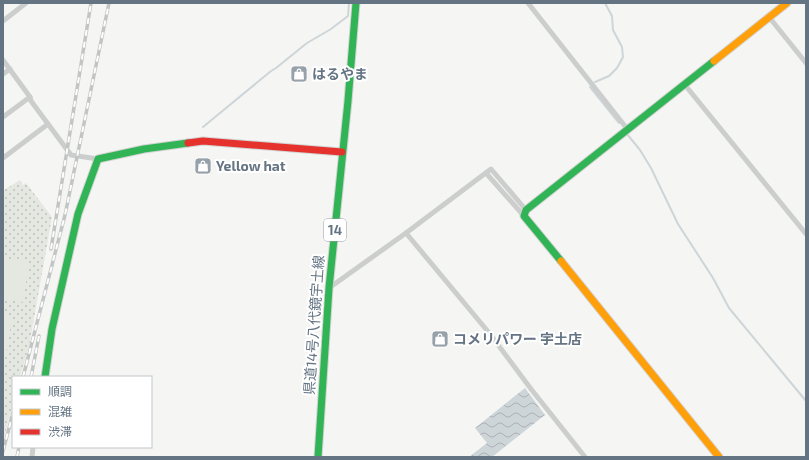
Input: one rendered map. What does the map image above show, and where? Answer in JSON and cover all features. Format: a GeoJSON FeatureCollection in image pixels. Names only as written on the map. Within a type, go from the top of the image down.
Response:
{"type":"FeatureCollection","features":[{"type":"Feature","properties":{"kind":"street"},"geometry":{"type":"LineString","coordinates":[[3,21],[26,3]]}},
{"type":"Feature","properties":{"kind":"street","name":"県道14号八代鏡宇土線"},"geometry":{"type":"LineString","coordinates":[[318,457],[329,288],[348,101],[356,3]]}},
{"type":"Feature","properties":{"kind":"street"},"geometry":{"type":"LineString","coordinates":[[528,3],[628,130]]}},
{"type":"Feature","properties":{"kind":"street"},"geometry":{"type":"LineString","coordinates":[[525,213],[787,3]]}},
{"type":"Feature","properties":{"kind":"street"},"geometry":{"type":"LineString","coordinates":[[769,17],[806,63]]}},
{"type":"Feature","properties":{"kind":"street"},"geometry":{"type":"LineString","coordinates":[[3,60],[71,155],[98,158],[144,149],[203,141],[342,152]]}},
{"type":"Feature","properties":{"kind":"street"},"geometry":{"type":"LineString","coordinates":[[3,74],[10,69]]}},
{"type":"Feature","properties":{"kind":"street"},"geometry":{"type":"LineString","coordinates":[[685,85],[806,234]]}},
{"type":"Feature","properties":{"kind":"street"},"geometry":{"type":"LineString","coordinates":[[3,116],[30,98]]}},
{"type":"Feature","properties":{"kind":"street"},"geometry":{"type":"LineString","coordinates":[[3,158],[48,124]]}},
{"type":"Feature","properties":{"kind":"street"},"geometry":{"type":"LineString","coordinates":[[44,376],[52,329],[78,214],[98,158]]}},
{"type":"Feature","properties":{"kind":"street"},"geometry":{"type":"LineString","coordinates":[[329,288],[406,233],[491,169],[719,457]]}},
{"type":"Feature","properties":{"kind":"street"},"geometry":{"type":"LineString","coordinates":[[406,233],[490,334],[585,457]]}},
{"type":"Feature","properties":{"kind":"shaded area"},"geometry":{"type":"Polygon","coordinates":[[[20,180],[23,185],[26,183],[52,217],[29,346],[20,376],[12,376],[12,409],[3,441],[3,189],[4,190],[20,180]]]}},
{"type":"Feature","properties":{"kind":"shaded area"},"geometry":{"type":"Polygon","coordinates":[[[3,258],[29,262],[23,302],[3,298],[3,258]]]}},
{"type":"Feature","properties":{"kind":"shaded area"},"geometry":{"type":"Polygon","coordinates":[[[3,311],[5,311],[12,318],[3,371],[3,311]]]}},
{"type":"Feature","properties":{"kind":"water"},"geometry":{"type":"Polygon","coordinates":[[[525,388],[545,415],[492,457],[469,457],[487,443],[475,428],[525,388]]]}},
{"type":"Feature","properties":{"kind":"waterway"},"geometry":{"type":"LineString","coordinates":[[203,127],[307,43],[331,29],[348,16],[349,3]]}},
{"type":"Feature","properties":{"kind":"waterway"},"geometry":{"type":"LineString","coordinates":[[595,82],[609,76],[617,68],[623,57],[622,47],[613,30],[612,16],[605,3]]}},
{"type":"Feature","properties":{"kind":"waterway"},"geometry":{"type":"LineString","coordinates":[[590,87],[619,123]]}},
{"type":"Feature","properties":{"kind":"waterway"},"geometry":{"type":"LineString","coordinates":[[626,135],[627,134],[640,150],[651,168],[678,224],[713,278],[729,308],[806,401]]}},
{"type":"Feature","properties":{"kind":"railway"},"geometry":{"type":"LineString","coordinates":[[51,249],[91,3]]}},
{"type":"Feature","properties":{"kind":"railway"},"geometry":{"type":"LineString","coordinates":[[23,376],[65,215],[109,3]]}},
{"type":"Feature","properties":{"kind":"railway"},"geometry":{"type":"LineString","coordinates":[[31,376],[39,336]]}},
{"type":"Feature","properties":{"kind":"railway"},"geometry":{"type":"LineString","coordinates":[[3,451],[12,417]]}},
{"type":"Feature","properties":{"kind":"railway"},"geometry":{"type":"LineString","coordinates":[[17,457],[19,448]]}},
{"type":"Feature","properties":{"kind":"traffic: fast"},"geometry":{"type":"LineString","coordinates":[[318,457],[329,288],[348,101],[356,3]]}},
{"type":"Feature","properties":{"kind":"traffic: fast"},"geometry":{"type":"LineString","coordinates":[[561,261],[524,216],[526,210],[714,61]]}},
{"type":"Feature","properties":{"kind":"traffic: fast"},"geometry":{"type":"LineString","coordinates":[[45,376],[52,329],[78,214],[98,159],[144,149],[188,143]]}},
{"type":"Feature","properties":{"kind":"traffic: slow"},"geometry":{"type":"LineString","coordinates":[[714,61],[787,3]]}},
{"type":"Feature","properties":{"kind":"traffic: slow"},"geometry":{"type":"LineString","coordinates":[[561,261],[719,457]]}},
{"type":"Feature","properties":{"kind":"traffic: jam"},"geometry":{"type":"LineString","coordinates":[[188,143],[203,141],[342,152]]}},
{"type":"Feature","properties":{"kind":"place","name":"はるやま"},"geometry":{"type":"Point","coordinates":[299,74]}},
{"type":"Feature","properties":{"kind":"place","name":"Yellow hat"},"geometry":{"type":"Point","coordinates":[203,166]}},
{"type":"Feature","properties":{"kind":"place","name":"コメリパワー 宇土店"},"geometry":{"type":"Point","coordinates":[440,339]}}]}
